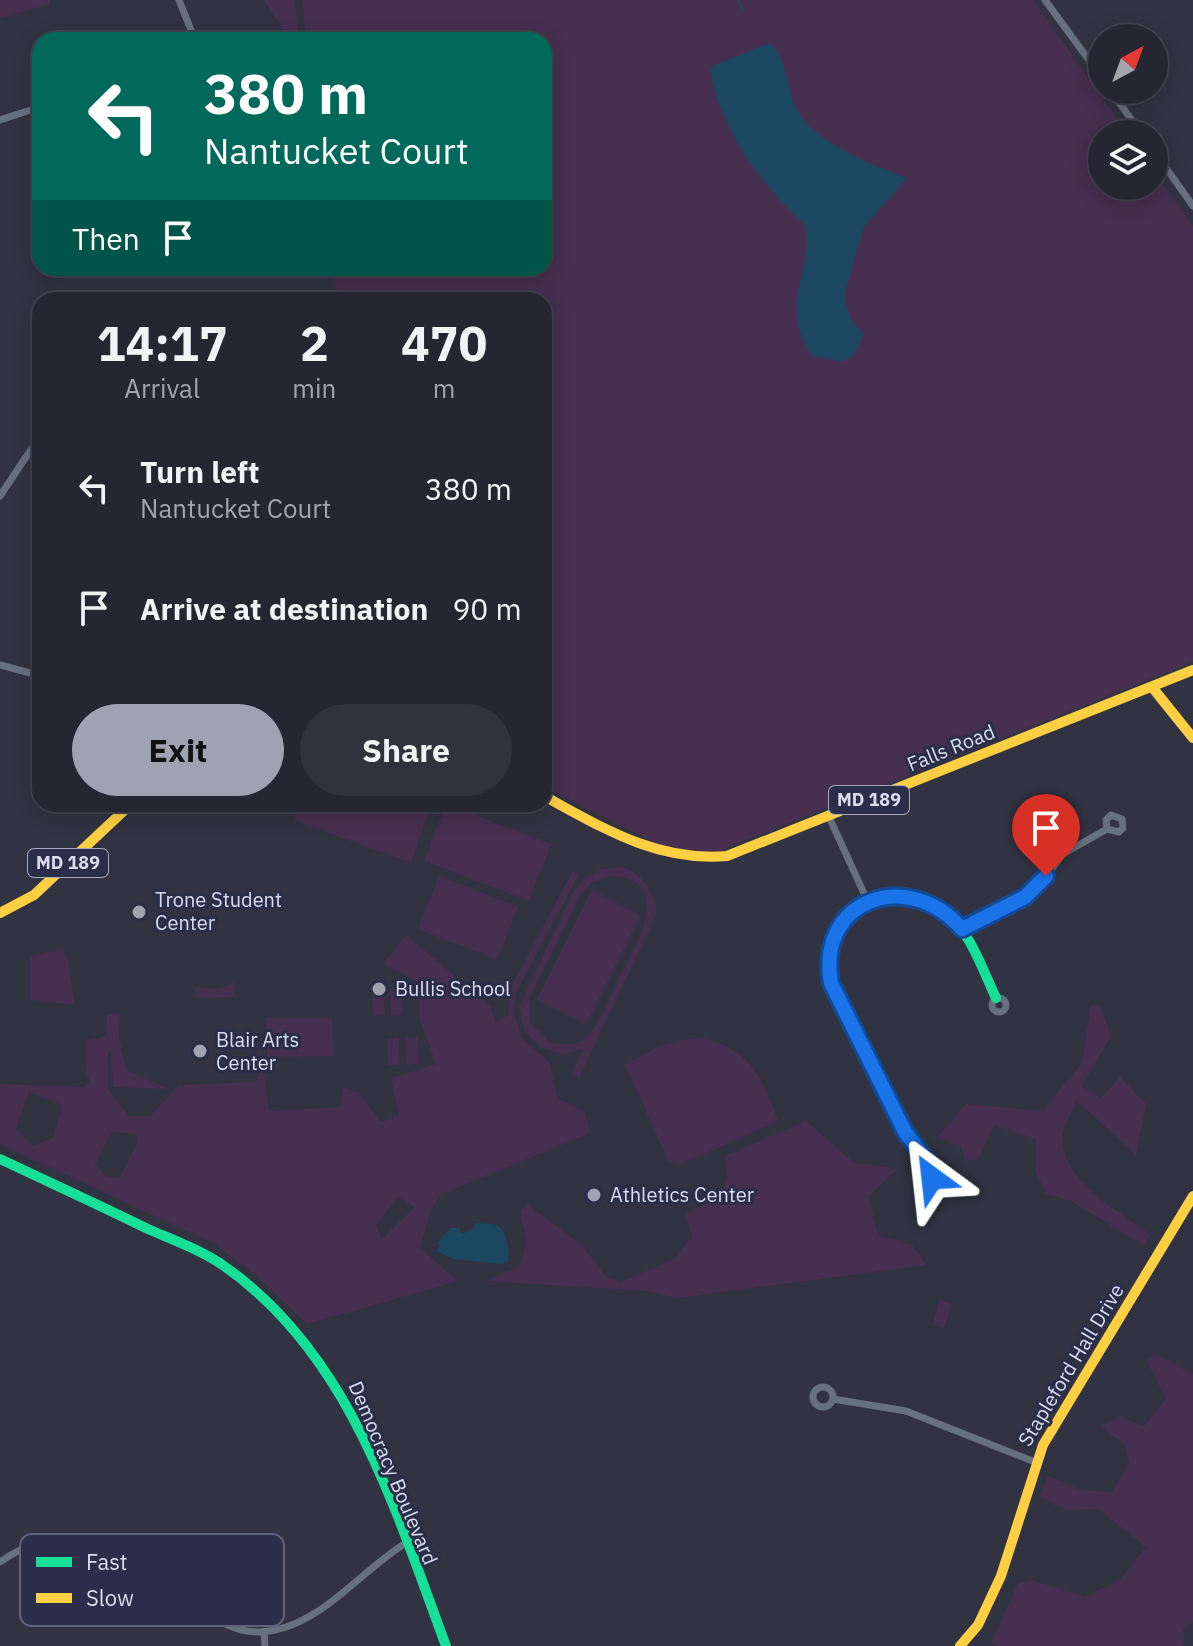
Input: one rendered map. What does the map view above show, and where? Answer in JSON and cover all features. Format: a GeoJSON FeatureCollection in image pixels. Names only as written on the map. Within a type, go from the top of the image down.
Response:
{"type":"FeatureCollection","features":[{"type":"Feature","properties":{"kind":"main road","name":"Falls Road"},"geometry":{"type":"LineString","coordinates":[[552,800],[660,853],[691,859],[727,856],[1193,670]]}},
{"type":"Feature","properties":{"kind":"main road"},"geometry":{"type":"LineString","coordinates":[[1152,687],[1193,738]]}},
{"type":"Feature","properties":{"kind":"main road","name":"MD 189"},"geometry":{"type":"LineString","coordinates":[[0,913],[34,895],[122,812]]}},
{"type":"Feature","properties":{"kind":"main road"},"geometry":{"type":"LineString","coordinates":[[931,1166],[905,1132],[831,983],[829,965],[834,942],[847,919],[868,902],[915,897],[941,909],[962,929],[996,998]]}},
{"type":"Feature","properties":{"kind":"main road","name":"Democracy Boulevard"},"geometry":{"type":"LineString","coordinates":[[0,1159],[220,1264],[271,1305],[304,1339],[341,1393],[406,1543],[446,1646]]}},
{"type":"Feature","properties":{"kind":"main road","name":"Stapleford Hall Drive"},"geometry":{"type":"LineString","coordinates":[[960,1646],[992,1602],[1035,1462],[1193,1196]]}},
{"type":"Feature","properties":{"kind":"street"},"geometry":{"type":"LineString","coordinates":[[179,0],[192,32]]}},
{"type":"Feature","properties":{"kind":"street"},"geometry":{"type":"LineString","coordinates":[[1045,0],[1088,59]]}},
{"type":"Feature","properties":{"kind":"street"},"geometry":{"type":"LineString","coordinates":[[0,120],[32,110]]}},
{"type":"Feature","properties":{"kind":"street"},"geometry":{"type":"LineString","coordinates":[[1168,171],[1193,206]]}},
{"type":"Feature","properties":{"kind":"street"},"geometry":{"type":"LineString","coordinates":[[0,496],[32,448]]}},
{"type":"Feature","properties":{"kind":"street"},"geometry":{"type":"LineString","coordinates":[[0,665],[30,673]]}},
{"type":"Feature","properties":{"kind":"street"},"geometry":{"type":"LineString","coordinates":[[829,817],[868,902]]}},
{"type":"Feature","properties":{"kind":"street"},"geometry":{"type":"LineString","coordinates":[[962,929],[1025,897],[1038,887],[1063,854],[1107,829]]}},
{"type":"Feature","properties":{"kind":"street"},"geometry":{"type":"LineString","coordinates":[[833,1399],[906,1411],[1035,1462]]}},
{"type":"Feature","properties":{"kind":"street"},"geometry":{"type":"LineString","coordinates":[[284,1625],[309,1616],[406,1543]]}},
{"type":"Feature","properties":{"kind":"street"},"geometry":{"type":"LineString","coordinates":[[0,1562],[20,1551]]}},
{"type":"Feature","properties":{"kind":"street"},"geometry":{"type":"LineString","coordinates":[[230,1626],[239,1630],[264,1632],[281,1626]]}},
{"type":"Feature","properties":{"kind":"street"},"geometry":{"type":"LineString","coordinates":[[264,1632],[265,1646]]}},
{"type":"Feature","properties":{"kind":"shaded area"},"geometry":{"type":"Polygon","coordinates":[[[0,0],[49,0],[50,4],[0,18],[0,0]]]}},
{"type":"Feature","properties":{"kind":"shaded area"},"geometry":{"type":"Polygon","coordinates":[[[264,0],[295,0],[297,32],[285,32],[264,0]]]}},
{"type":"Feature","properties":{"kind":"shaded area"},"geometry":{"type":"Polygon","coordinates":[[[302,0],[1033,0],[1088,78],[1088,104],[1107,104],[1118,120],[1088,120],[1088,200],[1168,200],[1168,191],[1193,226],[1193,662],[712,854],[670,850],[552,791],[552,292],[337,292],[334,276],[552,276],[552,32],[305,32],[302,0]]]}},
{"type":"Feature","properties":{"kind":"shaded area"},"geometry":{"type":"Polygon","coordinates":[[[297,812],[429,812],[411,863],[294,820],[297,812]]]}},
{"type":"Feature","properties":{"kind":"shaded area"},"geometry":{"type":"Polygon","coordinates":[[[443,812],[467,812],[551,844],[529,901],[424,861],[443,812]]]}},
{"type":"Feature","properties":{"kind":"shaded area"},"geometry":{"type":"Polygon","coordinates":[[[622,867],[636,874],[650,891],[657,913],[579,1078],[571,1074],[584,1049],[563,1054],[539,1047],[524,1030],[519,1007],[573,893],[584,878],[602,869],[622,867]],[[609,876],[593,882],[581,894],[530,997],[530,1022],[549,1042],[568,1044],[581,1041],[590,1033],[632,954],[645,919],[647,903],[642,889],[630,880],[609,876]]]}},
{"type":"Feature","properties":{"kind":"shaded area"},"geometry":{"type":"Polygon","coordinates":[[[573,870],[578,876],[516,993],[514,1010],[521,1038],[549,1062],[558,1099],[584,1111],[591,1133],[441,1194],[430,1213],[420,1248],[458,1281],[307,1324],[259,1278],[215,1244],[0,1144],[0,1084],[84,1087],[90,1081],[86,1072],[85,1041],[106,1036],[107,1014],[120,1013],[119,1037],[126,1070],[169,1089],[113,1087],[111,1052],[108,1050],[108,1089],[129,1116],[150,1116],[179,1085],[256,1082],[263,1065],[269,1111],[340,1107],[343,1087],[359,1093],[381,1122],[399,1116],[391,1078],[436,1064],[419,1017],[420,983],[383,964],[406,935],[491,1006],[496,1023],[508,1015],[510,989],[573,870]],[[29,1092],[16,1129],[33,1146],[53,1138],[62,1105],[29,1092]],[[112,1132],[95,1164],[105,1176],[120,1178],[138,1141],[136,1134],[112,1132]],[[398,1197],[376,1225],[382,1239],[415,1207],[398,1197]]]}},
{"type":"Feature","properties":{"kind":"shaded area"},"geometry":{"type":"Polygon","coordinates":[[[439,876],[518,907],[497,960],[418,929],[439,876]]]}},
{"type":"Feature","properties":{"kind":"shaded area"},"geometry":{"type":"Polygon","coordinates":[[[592,890],[641,915],[586,1024],[537,1000],[592,890]]]}},
{"type":"Feature","properties":{"kind":"shaded area"},"geometry":{"type":"Polygon","coordinates":[[[61,950],[67,955],[75,1005],[30,1000],[30,956],[61,950]]]}},
{"type":"Feature","properties":{"kind":"shaded area"},"geometry":{"type":"Polygon","coordinates":[[[235,982],[235,997],[195,998],[195,987],[218,989],[235,982]]]}},
{"type":"Feature","properties":{"kind":"shaded area"},"geometry":{"type":"Polygon","coordinates":[[[390,989],[402,989],[403,1015],[391,1015],[390,989]]]}},
{"type":"Feature","properties":{"kind":"shaded area"},"geometry":{"type":"Polygon","coordinates":[[[372,990],[384,990],[385,1015],[373,1016],[372,990]]]}},
{"type":"Feature","properties":{"kind":"shaded area"},"geometry":{"type":"Polygon","coordinates":[[[1091,1005],[1100,1006],[1111,1036],[1082,1086],[1101,1098],[1120,1077],[1146,1104],[1136,1155],[1076,1100],[1064,1129],[1063,1147],[1068,1163],[1091,1191],[1150,1234],[1144,1246],[1071,1201],[1046,1194],[1036,1172],[1036,1139],[994,1125],[978,1159],[966,1161],[960,1146],[937,1137],[966,1104],[1042,1111],[1082,1063],[1091,1005]]]}},
{"type":"Feature","properties":{"kind":"shaded area"},"geometry":{"type":"Polygon","coordinates":[[[266,1018],[332,1018],[334,1056],[267,1057],[266,1018]]]}},
{"type":"Feature","properties":{"kind":"shaded area"},"geometry":{"type":"Polygon","coordinates":[[[399,1038],[400,1065],[388,1065],[387,1039],[399,1038]]]}},
{"type":"Feature","properties":{"kind":"shaded area"},"geometry":{"type":"Polygon","coordinates":[[[405,1038],[418,1038],[419,1064],[406,1065],[405,1038]]]}},
{"type":"Feature","properties":{"kind":"shaded area"},"geometry":{"type":"Polygon","coordinates":[[[703,1038],[744,1058],[760,1078],[778,1121],[678,1166],[669,1162],[625,1065],[670,1042],[703,1038]]]}},
{"type":"Feature","properties":{"kind":"shaded area"},"geometry":{"type":"Polygon","coordinates":[[[806,1121],[853,1162],[897,1169],[868,1197],[879,1236],[911,1244],[927,1265],[677,1298],[646,1291],[486,1281],[521,1265],[526,1242],[520,1210],[528,1205],[582,1245],[607,1278],[621,1282],[673,1259],[692,1237],[686,1214],[720,1196],[727,1176],[724,1156],[806,1121]]]}},
{"type":"Feature","properties":{"kind":"shaded area"},"geometry":{"type":"Polygon","coordinates":[[[940,1300],[951,1304],[944,1328],[932,1325],[940,1300]]]}},
{"type":"Feature","properties":{"kind":"shaded area"},"geometry":{"type":"Polygon","coordinates":[[[1157,1355],[1193,1374],[1193,1622],[1183,1629],[1184,1646],[997,1646],[992,1641],[1018,1583],[1032,1580],[1085,1597],[1120,1580],[1146,1547],[1098,1509],[1065,1510],[1039,1497],[1048,1476],[1081,1490],[1112,1492],[1129,1463],[1125,1444],[1100,1427],[1120,1417],[1144,1426],[1166,1399],[1146,1359],[1157,1355]]]}},
{"type":"Feature","properties":{"kind":"water"},"geometry":{"type":"Polygon","coordinates":[[[769,43],[783,63],[794,104],[813,130],[843,150],[907,178],[864,227],[844,297],[851,320],[864,334],[853,356],[842,362],[811,355],[802,336],[797,303],[805,258],[805,224],[773,192],[744,154],[732,134],[715,91],[710,69],[769,43]]]}},
{"type":"Feature","properties":{"kind":"water"},"geometry":{"type":"Polygon","coordinates":[[[475,1223],[502,1229],[508,1261],[502,1264],[453,1259],[436,1251],[440,1246],[437,1243],[450,1228],[459,1228],[462,1234],[474,1228],[475,1223]]]}},
{"type":"Feature","properties":{"kind":"waterway"},"geometry":{"type":"LineString","coordinates":[[738,0],[743,10]]}},
{"type":"Feature","properties":{"kind":"traffic: fast"},"geometry":{"type":"LineString","coordinates":[[931,1166],[869,1068],[840,1009],[829,964],[833,945],[842,928],[870,904],[888,898],[906,897],[924,901],[942,910],[960,928],[996,998]]}},
{"type":"Feature","properties":{"kind":"traffic: fast"},"geometry":{"type":"LineString","coordinates":[[0,1159],[206,1255],[268,1302],[305,1343],[336,1389],[363,1438],[408,1541],[446,1646]]}},
{"type":"Feature","properties":{"kind":"traffic: slow"},"geometry":{"type":"LineString","coordinates":[[552,800],[609,831],[654,848],[677,854],[727,856],[1193,670]]}},
{"type":"Feature","properties":{"kind":"traffic: slow"},"geometry":{"type":"LineString","coordinates":[[1152,687],[1193,738]]}},
{"type":"Feature","properties":{"kind":"traffic: slow"},"geometry":{"type":"LineString","coordinates":[[0,913],[34,895],[122,812]]}},
{"type":"Feature","properties":{"kind":"traffic: slow"},"geometry":{"type":"LineString","coordinates":[[960,1646],[978,1625],[1001,1576],[1043,1445],[1193,1196]]}},
{"type":"Feature","properties":{"kind":"place","name":"Trone Student Center"},"geometry":{"type":"Point","coordinates":[139,912]}},
{"type":"Feature","properties":{"kind":"place","name":"Bullis School"},"geometry":{"type":"Point","coordinates":[379,989]}},
{"type":"Feature","properties":{"kind":"place","name":"Blair Arts Center"},"geometry":{"type":"Point","coordinates":[200,1051]}},
{"type":"Feature","properties":{"kind":"place","name":"Athletics Center"},"geometry":{"type":"Point","coordinates":[594,1195]}},
{"type":"Feature","properties":{"kind":"route"},"geometry":{"type":"LineString","coordinates":[[932,1178],[929,1171],[931,1166],[905,1132],[831,983],[829,965],[834,942],[853,913],[880,898],[905,895],[931,902],[962,929],[1025,897],[1046,876]]}}]}
